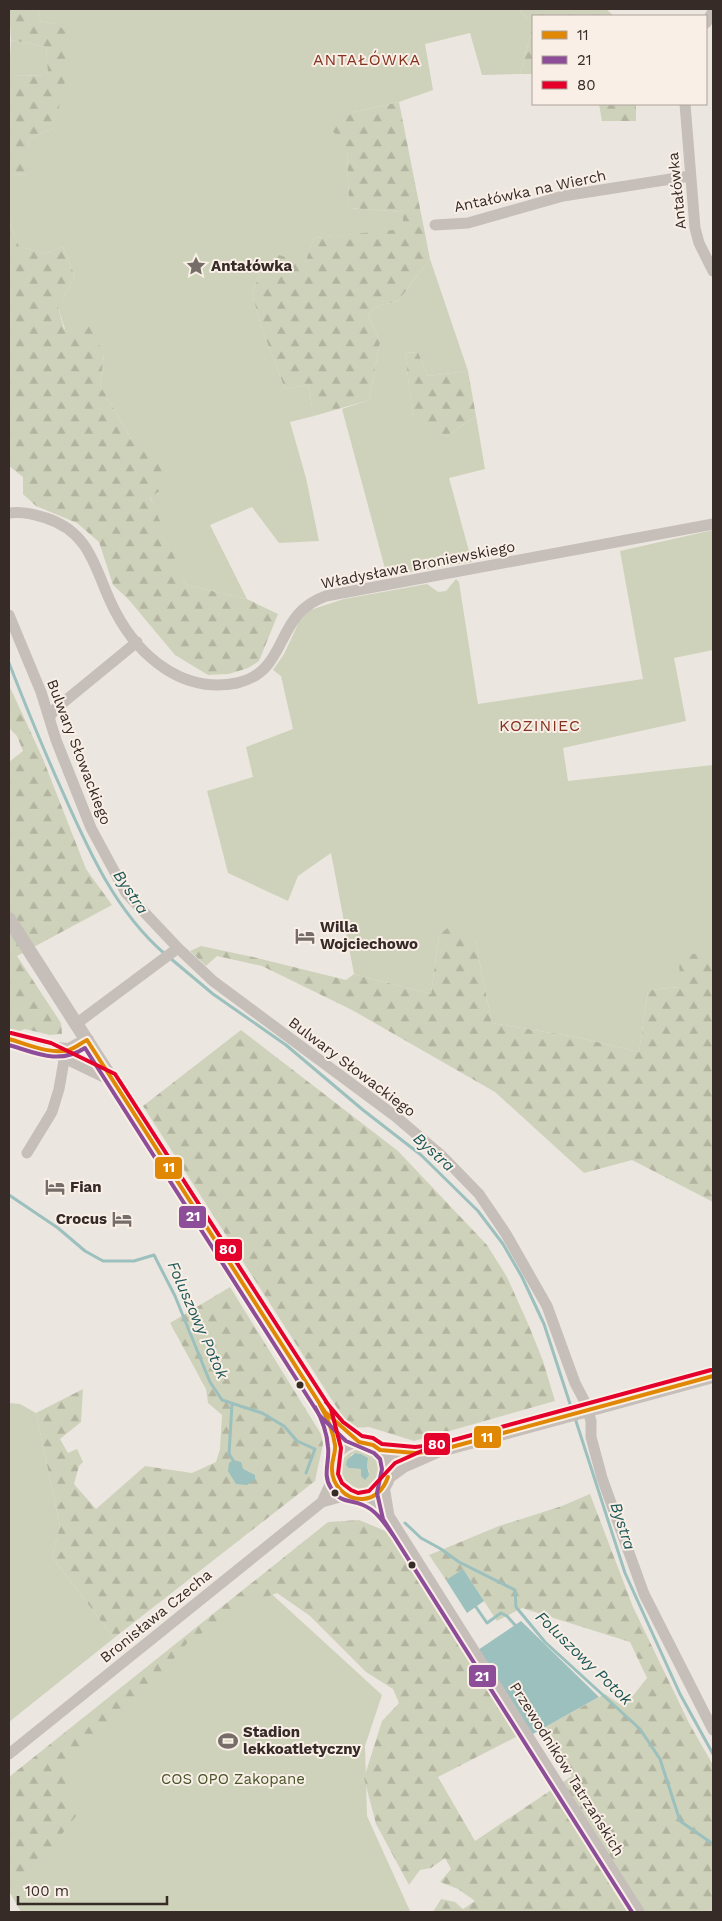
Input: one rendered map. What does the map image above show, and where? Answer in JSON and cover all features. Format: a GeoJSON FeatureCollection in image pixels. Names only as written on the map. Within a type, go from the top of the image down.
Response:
{"type":"FeatureCollection","features":[{"type":"Feature","properties":{"kind":"street"},"geometry":{"type":"LineString","coordinates":[[707,21],[713,10]]}},
{"type":"Feature","properties":{"kind":"street","name":"Antałówka"},"geometry":{"type":"LineString","coordinates":[[685,105],[695,228],[699,243],[713,272]]}},
{"type":"Feature","properties":{"kind":"street","name":"Antałówka na Wierch"},"geometry":{"type":"LineString","coordinates":[[435,226],[468,223],[563,196],[690,176]]}},
{"type":"Feature","properties":{"kind":"street","name":"Władysława Broniewskiego"},"geometry":{"type":"LineString","coordinates":[[9,513],[26,513],[54,520],[78,537],[85,544],[93,558],[115,611],[137,642],[157,663],[181,678],[212,685],[246,680],[264,670],[275,656],[289,624],[298,612],[306,605],[326,596],[713,524]]}},
{"type":"Feature","properties":{"kind":"street","name":"Bulwary Słowackiego"},"geometry":{"type":"LineString","coordinates":[[9,615],[41,692],[56,740],[91,828],[126,893],[176,949],[213,980],[394,1116],[442,1156],[469,1183],[499,1222],[533,1280],[550,1314],[575,1383],[584,1398],[585,1411],[591,1421],[591,1437],[602,1478],[644,1594],[713,1730]]}},
{"type":"Feature","properties":{"kind":"street"},"geometry":{"type":"LineString","coordinates":[[49,718],[54,710],[137,642]]}},
{"type":"Feature","properties":{"kind":"street"},"geometry":{"type":"LineString","coordinates":[[9,919],[324,1412],[339,1427],[359,1442]]}},
{"type":"Feature","properties":{"kind":"street"},"geometry":{"type":"LineString","coordinates":[[76,1024],[176,949]]}},
{"type":"Feature","properties":{"kind":"street"},"geometry":{"type":"LineString","coordinates":[[9,1039],[49,1049],[110,1078]]}},
{"type":"Feature","properties":{"kind":"street"},"geometry":{"type":"LineString","coordinates":[[49,1049],[69,1050],[87,1040]]}},
{"type":"Feature","properties":{"kind":"street"},"geometry":{"type":"LineString","coordinates":[[27,1153],[52,1112],[59,1089],[65,1056]]}},
{"type":"Feature","properties":{"kind":"street"},"geometry":{"type":"LineString","coordinates":[[364,1498],[376,1494],[386,1481],[403,1466],[437,1451],[713,1376]]}},
{"type":"Feature","properties":{"kind":"street"},"geometry":{"type":"LineString","coordinates":[[324,1412],[334,1441],[335,1456],[332,1467],[333,1478],[338,1488],[347,1495],[364,1498],[389,1516]]}},
{"type":"Feature","properties":{"kind":"street"},"geometry":{"type":"LineString","coordinates":[[335,1456],[346,1445],[359,1442],[371,1444],[380,1450],[388,1462],[386,1481],[389,1516]]}},
{"type":"Feature","properties":{"kind":"street"},"geometry":{"type":"LineString","coordinates":[[380,1450],[415,1453],[437,1451]]}},
{"type":"Feature","properties":{"kind":"street","name":"Bronisława Czecha"},"geometry":{"type":"LineString","coordinates":[[322,1502],[333,1478]]}},
{"type":"Feature","properties":{"kind":"street","name":"Bronisława Czecha"},"geometry":{"type":"LineString","coordinates":[[9,1754],[322,1502],[347,1495]]}},
{"type":"Feature","properties":{"kind":"street","name":"Przewodników Tatrzańskich"},"geometry":{"type":"LineString","coordinates":[[389,1516],[639,1912]]}},
{"type":"Feature","properties":{"kind":"green space"},"geometry":{"type":"Polygon","coordinates":[[[9,9],[39,9],[38,21],[56,24],[69,33],[70,60],[54,128],[28,139],[31,174],[9,175],[9,75],[48,76],[46,47],[11,40],[9,9]]]}},
{"type":"Feature","properties":{"kind":"green space"},"geometry":{"type":"Polygon","coordinates":[[[39,9],[519,9],[532,25],[520,74],[482,75],[470,33],[425,44],[433,90],[399,102],[355,112],[347,149],[349,208],[403,212],[403,230],[314,238],[305,263],[261,270],[252,294],[261,326],[285,389],[308,385],[314,416],[290,422],[306,478],[319,541],[279,543],[252,507],[210,525],[247,599],[186,585],[158,520],[132,440],[100,385],[104,354],[65,329],[58,307],[75,276],[63,247],[45,254],[19,246],[9,221],[9,175],[30,174],[28,139],[54,128],[56,24],[38,21],[39,9]]]}},
{"type":"Feature","properties":{"kind":"green space"},"geometry":{"type":"Polygon","coordinates":[[[519,9],[606,9],[613,15],[532,15],[532,25],[519,9]]]}},
{"type":"Feature","properties":{"kind":"green space"},"geometry":{"type":"Polygon","coordinates":[[[532,30],[532,74],[520,74],[532,30]]]}},
{"type":"Feature","properties":{"kind":"green space"},"geometry":{"type":"Polygon","coordinates":[[[11,40],[46,47],[48,76],[9,75],[11,40]]]}},
{"type":"Feature","properties":{"kind":"green space"},"geometry":{"type":"Polygon","coordinates":[[[399,102],[430,259],[398,301],[378,306],[368,314],[380,342],[369,400],[314,416],[308,385],[285,389],[261,326],[252,294],[261,270],[279,255],[305,263],[314,238],[403,229],[403,212],[349,208],[347,149],[328,125],[355,112],[399,102]]]}},
{"type":"Feature","properties":{"kind":"green space"},"geometry":{"type":"Polygon","coordinates":[[[599,105],[636,105],[636,121],[602,121],[599,105]]]}},
{"type":"Feature","properties":{"kind":"green space"},"geometry":{"type":"Polygon","coordinates":[[[9,221],[19,246],[45,254],[63,247],[75,276],[58,307],[64,329],[89,326],[104,354],[100,385],[132,440],[157,448],[168,486],[150,497],[186,585],[247,599],[278,614],[259,661],[248,668],[229,674],[208,675],[175,655],[129,600],[113,585],[99,542],[77,523],[36,506],[23,494],[23,477],[9,466],[9,221]]]}},
{"type":"Feature","properties":{"kind":"green space"},"geometry":{"type":"Polygon","coordinates":[[[430,259],[468,371],[428,376],[418,352],[405,353],[413,417],[446,437],[476,416],[485,469],[449,478],[472,562],[387,576],[342,409],[369,400],[380,342],[368,314],[378,306],[398,301],[430,259]]]}},
{"type":"Feature","properties":{"kind":"green space"},"geometry":{"type":"Polygon","coordinates":[[[418,352],[428,376],[468,371],[476,416],[446,437],[413,418],[405,353],[418,352]]]}},
{"type":"Feature","properties":{"kind":"green space"},"geometry":{"type":"Polygon","coordinates":[[[713,530],[713,650],[674,658],[686,721],[563,748],[568,781],[713,765],[713,953],[698,953],[680,987],[648,990],[639,1052],[576,1037],[492,1023],[475,940],[439,935],[431,994],[354,974],[331,853],[298,876],[288,901],[228,873],[207,791],[253,777],[246,747],[293,729],[281,676],[273,670],[284,654],[299,622],[310,610],[344,599],[427,584],[438,592],[446,591],[456,579],[459,582],[478,704],[643,679],[620,551],[713,530]]]}},
{"type":"Feature","properties":{"kind":"green space"},"geometry":{"type":"Polygon","coordinates":[[[9,685],[43,759],[86,869],[112,905],[17,956],[61,1023],[62,1034],[50,1035],[25,1029],[14,1033],[9,1031],[9,762],[23,751],[17,736],[9,728],[9,685]]]}},
{"type":"Feature","properties":{"kind":"green space"},"geometry":{"type":"Polygon","coordinates":[[[450,926],[475,940],[492,1023],[576,1037],[639,1052],[648,990],[680,987],[679,957],[698,953],[713,953],[713,1202],[632,1160],[584,1173],[495,1092],[352,1010],[262,966],[217,956],[206,966],[190,951],[201,946],[346,980],[354,974],[431,994],[439,935],[450,926]]]}},
{"type":"Feature","properties":{"kind":"green space"},"geometry":{"type":"Polygon","coordinates":[[[241,1030],[398,1151],[487,1245],[507,1277],[529,1326],[543,1361],[555,1401],[414,1441],[369,1427],[350,1428],[143,1106],[241,1030]]]}},
{"type":"Feature","properties":{"kind":"green space"},"geometry":{"type":"Polygon","coordinates":[[[230,1287],[321,1434],[323,1444],[315,1481],[114,1638],[52,1557],[60,1526],[36,1413],[83,1389],[81,1422],[60,1439],[68,1453],[77,1449],[83,1462],[79,1466],[74,1484],[96,1509],[145,1466],[192,1473],[216,1462],[220,1449],[222,1415],[208,1403],[206,1389],[170,1323],[230,1287]]]}},
{"type":"Feature","properties":{"kind":"green space"},"geometry":{"type":"Polygon","coordinates":[[[9,1403],[20,1404],[36,1413],[60,1526],[52,1557],[114,1638],[9,1722],[9,1403]]]}},
{"type":"Feature","properties":{"kind":"green space"},"geometry":{"type":"Polygon","coordinates":[[[360,1449],[371,1452],[378,1459],[381,1467],[380,1476],[376,1484],[369,1489],[360,1491],[348,1488],[343,1482],[340,1465],[343,1459],[353,1451],[360,1449]],[[355,1453],[351,1455],[349,1468],[361,1469],[361,1473],[369,1472],[367,1466],[368,1458],[355,1453]]]}},
{"type":"Feature","properties":{"kind":"green space"},"geometry":{"type":"Polygon","coordinates":[[[590,1494],[633,1607],[689,1723],[713,1765],[713,1912],[433,1912],[441,1899],[455,1902],[463,1909],[475,1901],[458,1889],[440,1882],[451,1869],[445,1858],[431,1868],[420,1870],[409,1885],[376,1824],[364,1778],[382,1721],[399,1703],[393,1689],[366,1672],[310,1616],[277,1593],[247,1604],[188,1642],[157,1678],[96,1734],[85,1751],[67,1765],[69,1791],[76,1816],[13,1897],[9,1891],[9,1777],[328,1522],[359,1520],[388,1532],[518,1736],[438,1777],[475,1841],[572,1776],[540,1730],[605,1694],[624,1707],[647,1678],[630,1642],[522,1608],[497,1621],[463,1569],[446,1580],[429,1555],[499,1526],[562,1506],[590,1494]]]}},
{"type":"Feature","properties":{"kind":"green space","name":"COS OPO Zakopane"},"geometry":{"type":"Polygon","coordinates":[[[264,1587],[382,1695],[365,1746],[367,1816],[410,1911],[21,1912],[9,1891],[9,1784],[132,1682],[264,1587]]]}},
{"type":"Feature","properties":{"kind":"water"},"geometry":{"type":"Polygon","coordinates":[[[355,1453],[368,1458],[369,1475],[365,1480],[361,1476],[361,1469],[349,1468],[346,1465],[347,1460],[355,1453]]]}},
{"type":"Feature","properties":{"kind":"water"},"geometry":{"type":"Polygon","coordinates":[[[233,1460],[241,1462],[243,1469],[255,1475],[255,1480],[247,1485],[236,1484],[228,1471],[229,1463],[233,1460]]]}},
{"type":"Feature","properties":{"kind":"water"},"geometry":{"type":"Polygon","coordinates":[[[463,1569],[484,1601],[467,1613],[446,1580],[463,1569]]]}},
{"type":"Feature","properties":{"kind":"water"},"geometry":{"type":"Polygon","coordinates":[[[521,1621],[599,1697],[531,1735],[478,1650],[521,1621]]]}},
{"type":"Feature","properties":{"kind":"waterway","name":"Bystra"},"geometry":{"type":"LineString","coordinates":[[9,663],[70,809],[92,854],[116,898],[147,937],[165,954]]}},
{"type":"Feature","properties":{"kind":"waterway","name":"Bystra"},"geometry":{"type":"LineString","coordinates":[[170,958],[213,994],[286,1045],[363,1110],[421,1155],[478,1211],[503,1244],[522,1277],[544,1324],[572,1410]]}},
{"type":"Feature","properties":{"kind":"waterway","name":"Foluszowy Potok"},"geometry":{"type":"LineString","coordinates":[[9,1195],[58,1228],[85,1251],[103,1261],[134,1261],[154,1255],[175,1296],[210,1382],[222,1400],[262,1413],[284,1426],[297,1441],[315,1449],[306,1473]]}},
{"type":"Feature","properties":{"kind":"waterway"},"geometry":{"type":"LineString","coordinates":[[232,1404],[229,1454],[233,1460]]}},
{"type":"Feature","properties":{"kind":"waterway","name":"Bystra"},"geometry":{"type":"LineString","coordinates":[[575,1418],[625,1573],[680,1694],[713,1754]]}},
{"type":"Feature","properties":{"kind":"waterway","name":"Foluszowy Potok"},"geometry":{"type":"LineString","coordinates":[[405,1523],[421,1538],[459,1562],[515,1590],[516,1607],[545,1642],[640,1729],[660,1759],[680,1821],[713,1844]]}},
{"type":"Feature","properties":{"kind":"waterway"},"geometry":{"type":"LineString","coordinates":[[476,1607],[487,1623],[501,1613],[507,1616],[515,1625]]}},
{"type":"Feature","properties":{"kind":"transit line","name":"80"},"geometry":{"type":"LineString","coordinates":[[11,1033],[51,1043],[115,1074],[331,1409],[341,1448],[338,1474],[342,1483],[351,1490],[358,1493],[369,1491],[395,1463],[435,1445],[711,1370]]}},
{"type":"Feature","properties":{"kind":"transit line","name":"11"},"geometry":{"type":"LineString","coordinates":[[9,1039],[54,1051],[69,1050],[87,1040],[325,1412],[359,1442],[373,1445],[380,1450],[415,1453],[437,1451],[713,1376]]}},
{"type":"Feature","properties":{"kind":"transit line","name":"21"},"geometry":{"type":"LineString","coordinates":[[9,1045],[38,1054],[57,1057],[66,1056],[85,1048],[320,1416],[346,1441],[374,1453],[380,1459],[382,1469],[377,1493],[383,1519],[632,1912]]}},
{"type":"Feature","properties":{"kind":"transit line","name":"80"},"geometry":{"type":"LineString","coordinates":[[326,1402],[343,1422],[362,1436],[373,1438],[382,1444],[415,1447],[434,1445]]}},
{"type":"Feature","properties":{"kind":"transit line","name":"11"},"geometry":{"type":"LineString","coordinates":[[320,1405],[333,1434],[335,1448],[332,1474],[341,1490],[345,1494],[357,1499],[372,1497],[379,1492],[388,1477]]}},
{"type":"Feature","properties":{"kind":"transit line","name":"21"},"geometry":{"type":"LineString","coordinates":[[315,1407],[327,1437],[327,1478],[331,1488],[338,1497],[372,1510],[393,1535]]}},
{"type":"Feature","properties":{"kind":"place","name":"Antałówka"},"geometry":{"type":"Point","coordinates":[196,266]}},
{"type":"Feature","properties":{"kind":"place","name":"Willa Wojciechowo"},"geometry":{"type":"Point","coordinates":[305,936]}},
{"type":"Feature","properties":{"kind":"place","name":"Fian"},"geometry":{"type":"Point","coordinates":[55,1187]}},
{"type":"Feature","properties":{"kind":"place","name":"Crocus"},"geometry":{"type":"Point","coordinates":[122,1219]}},
{"type":"Feature","properties":{"kind":"place","name":"Stadion lekkoatletyczny"},"geometry":{"type":"Point","coordinates":[228,1741]}},
{"type":"Feature","properties":{"kind":"district","name":"ANTAŁÓWKA"},"geometry":{"type":"Point","coordinates":[367,59]}},
{"type":"Feature","properties":{"kind":"district","name":"KOZINIEC"},"geometry":{"type":"Point","coordinates":[540,725]}}]}
